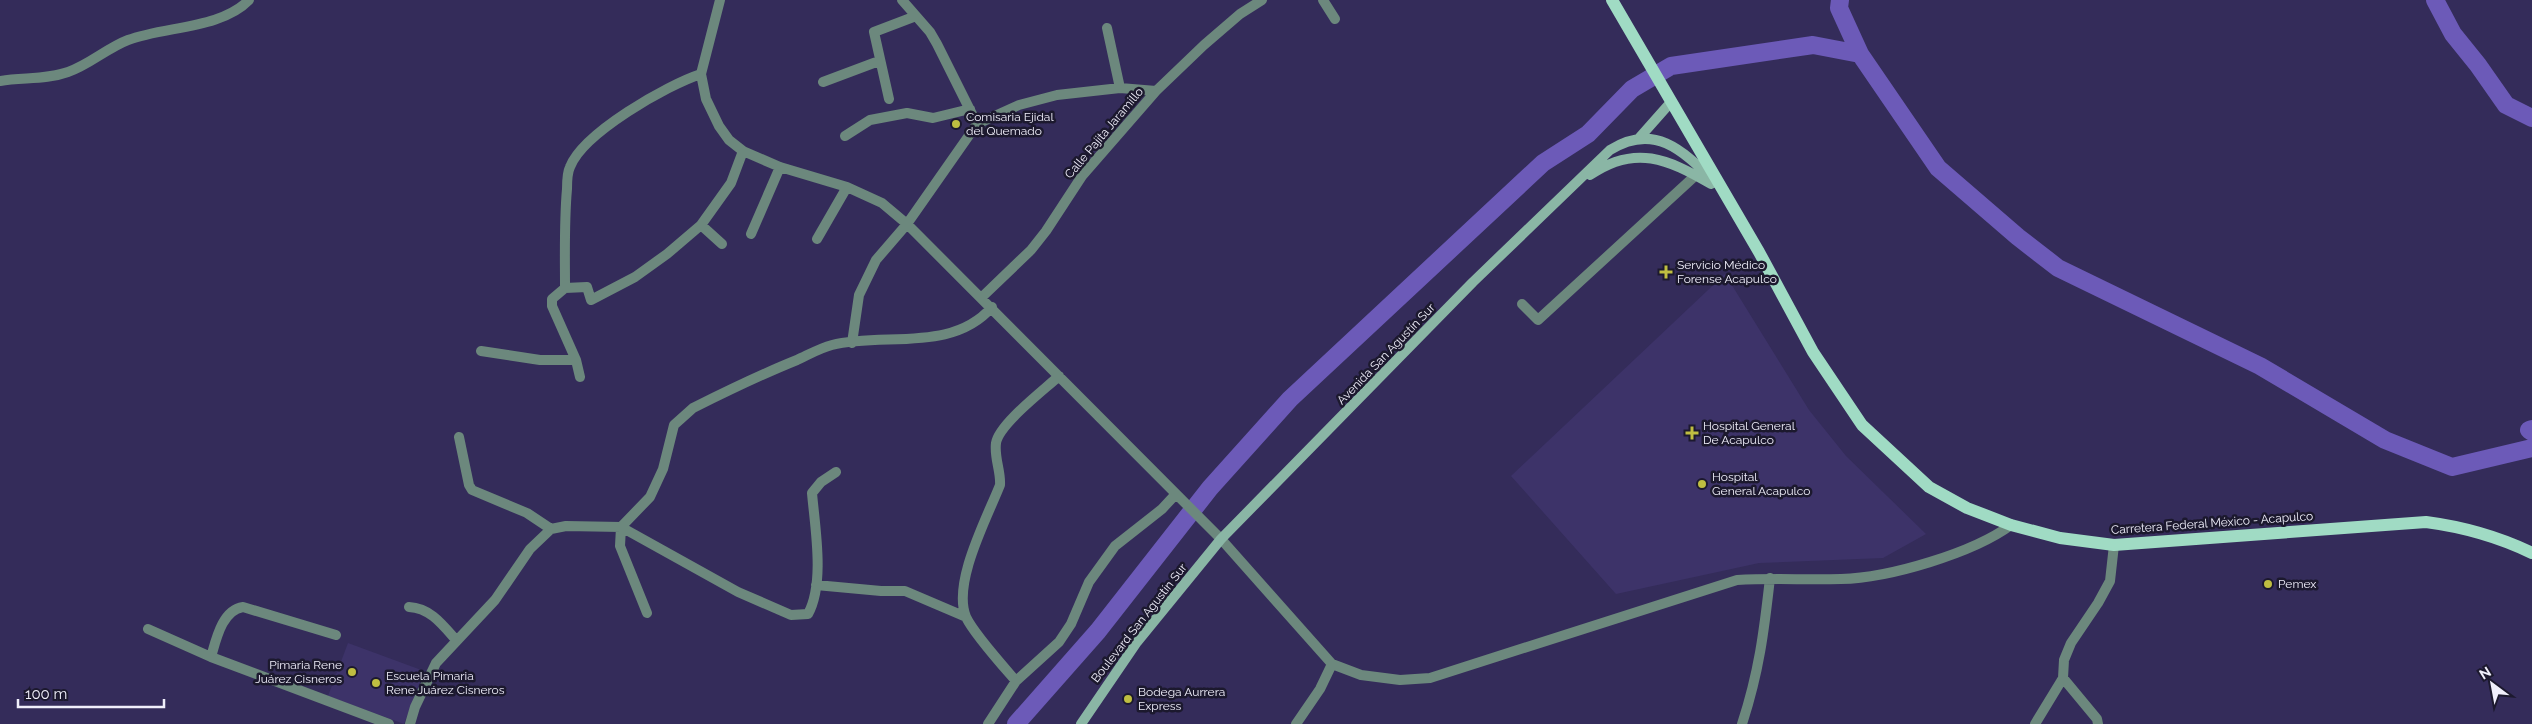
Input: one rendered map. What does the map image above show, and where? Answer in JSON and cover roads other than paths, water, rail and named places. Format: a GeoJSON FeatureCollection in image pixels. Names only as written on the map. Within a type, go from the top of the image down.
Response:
{"type":"FeatureCollection","features":[{"type":"Feature","properties":{"kind":"main road","name":"Carretera Federal México - Acapulco"},"geometry":{"type":"LineString","coordinates":[[1612,0],[1641,53],[1724,192],[1812,352],[1862,425],[1930,487],[1968,508],[2012,525],[2060,538],[2114,545],[2426,522],[2457,526],[2489,534],[2532,553]]}},
{"type":"Feature","properties":{"kind":"main road"},"geometry":{"type":"LineString","coordinates":[[1640,137],[1671,102]]}},
{"type":"Feature","properties":{"kind":"main road"},"geometry":{"type":"LineString","coordinates":[[1640,137],[1654,138],[1672,146],[1700,167],[1724,192]]}},
{"type":"Feature","properties":{"kind":"main road","name":"Avenida San Agustín Sur"},"geometry":{"type":"LineString","coordinates":[[1221,539],[1473,282],[1610,150],[1640,137]]}},
{"type":"Feature","properties":{"kind":"main road","name":"Avenida San Agustín Sur"},"geometry":{"type":"LineString","coordinates":[[1571,188],[1614,162],[1646,156],[1665,161],[1696,175],[1724,192]]}},
{"type":"Feature","properties":{"kind":"main road","name":"Boulevard San Agustín Sur"},"geometry":{"type":"LineString","coordinates":[[1081,724],[1137,642],[1221,539]]}},
{"type":"Feature","properties":{"kind":"street"},"geometry":{"type":"LineString","coordinates":[[0,81],[18,78],[42,78],[68,72],[128,40],[222,18],[241,8],[249,0]]}},
{"type":"Feature","properties":{"kind":"street"},"geometry":{"type":"LineString","coordinates":[[720,0],[701,74],[706,99],[719,126],[729,140],[743,151],[780,166],[847,187],[882,203],[907,224],[992,307],[1178,498],[1221,539],[1332,664],[1361,675],[1400,680],[1430,678],[1685,595],[1737,580],[1770,578],[1841,579],[1878,576],[1970,548],[1995,537],[2012,525]]}},
{"type":"Feature","properties":{"kind":"street"},"geometry":{"type":"LineString","coordinates":[[902,0],[937,44],[977,124]]}},
{"type":"Feature","properties":{"kind":"street","name":"Calle Pajita Jaramillo"},"geometry":{"type":"LineString","coordinates":[[981,298],[1031,250],[1046,231],[1082,176],[1156,91],[1251,3],[1262,0]]}},
{"type":"Feature","properties":{"kind":"street"},"geometry":{"type":"LineString","coordinates":[[1324,0],[1335,19]]}},
{"type":"Feature","properties":{"kind":"street"},"geometry":{"type":"LineString","coordinates":[[889,99],[874,32],[916,16]]}},
{"type":"Feature","properties":{"kind":"street"},"geometry":{"type":"LineString","coordinates":[[1107,28],[1120,88]]}},
{"type":"Feature","properties":{"kind":"street"},"geometry":{"type":"LineString","coordinates":[[822,82],[880,61]]}},
{"type":"Feature","properties":{"kind":"street"},"geometry":{"type":"LineString","coordinates":[[565,288],[564,215],[569,168],[579,152],[597,135],[638,106],[682,80],[701,74]]}},
{"type":"Feature","properties":{"kind":"street"},"geometry":{"type":"LineString","coordinates":[[852,343],[858,295],[876,260],[907,224],[977,124],[1019,105],[1057,95],[1120,88],[1156,91]]}},
{"type":"Feature","properties":{"kind":"street"},"geometry":{"type":"LineString","coordinates":[[845,136],[870,120],[907,113],[932,118],[970,109]]}},
{"type":"Feature","properties":{"kind":"street"},"geometry":{"type":"LineString","coordinates":[[580,377],[576,360],[552,306],[552,299],[565,288],[587,287],[591,300],[635,277],[667,254],[700,225],[731,183],[743,151]]}},
{"type":"Feature","properties":{"kind":"street"},"geometry":{"type":"LineString","coordinates":[[751,234],[780,166]]}},
{"type":"Feature","properties":{"kind":"street"},"geometry":{"type":"LineString","coordinates":[[1522,304],[1538,320],[1696,175]]}},
{"type":"Feature","properties":{"kind":"street"},"geometry":{"type":"LineString","coordinates":[[816,240],[847,187]]}},
{"type":"Feature","properties":{"kind":"street"},"geometry":{"type":"LineString","coordinates":[[700,225],[722,244]]}},
{"type":"Feature","properties":{"kind":"street"},"geometry":{"type":"LineString","coordinates":[[647,613],[620,546],[621,527],[650,496],[663,469],[674,425],[682,416],[693,408],[772,370],[832,345],[943,335],[965,328],[984,316],[992,307]]}},
{"type":"Feature","properties":{"kind":"street"},"geometry":{"type":"LineString","coordinates":[[481,351],[540,360],[576,360]]}},
{"type":"Feature","properties":{"kind":"street"},"geometry":{"type":"LineString","coordinates":[[966,617],[963,585],[1000,485],[1001,476],[995,456],[996,440],[1016,416],[1058,376]]}},
{"type":"Feature","properties":{"kind":"street"},"geometry":{"type":"LineString","coordinates":[[459,437],[472,490],[527,513],[551,529]]}},
{"type":"Feature","properties":{"kind":"street"},"geometry":{"type":"LineString","coordinates":[[410,724],[415,707],[436,663],[494,600],[530,549],[551,529],[566,526],[621,527],[738,592],[791,615],[808,614],[816,585],[817,548],[812,493],[821,482],[836,472]]}},
{"type":"Feature","properties":{"kind":"street"},"geometry":{"type":"LineString","coordinates":[[988,724],[1016,681],[1058,642],[1071,624],[1089,582],[1115,546],[1178,498]]}},
{"type":"Feature","properties":{"kind":"street"},"geometry":{"type":"LineString","coordinates":[[2035,724],[2063,678],[2064,660],[2072,643],[2110,581],[2114,545]]}},
{"type":"Feature","properties":{"kind":"street"},"geometry":{"type":"LineString","coordinates":[[1742,724],[1755,684],[1762,650],[1770,578]]}},
{"type":"Feature","properties":{"kind":"street"},"geometry":{"type":"LineString","coordinates":[[816,585],[880,591],[905,591],[966,617],[999,662],[1016,681]]}},
{"type":"Feature","properties":{"kind":"street"},"geometry":{"type":"LineString","coordinates":[[211,657],[228,616],[235,608],[242,607],[336,636]]}},
{"type":"Feature","properties":{"kind":"street"},"geometry":{"type":"LineString","coordinates":[[409,607],[420,607],[426,611],[441,623],[456,640]]}},
{"type":"Feature","properties":{"kind":"street"},"geometry":{"type":"LineString","coordinates":[[148,629],[211,657],[389,724]]}},
{"type":"Feature","properties":{"kind":"street"},"geometry":{"type":"LineString","coordinates":[[1296,724],[1320,689],[1332,664]]}},
{"type":"Feature","properties":{"kind":"street"},"geometry":{"type":"LineString","coordinates":[[2063,678],[2097,719],[2098,724]]}},
{"type":"Feature","properties":{"kind":"waterway"},"geometry":{"type":"LineString","coordinates":[[1840,0],[1839,8],[1860,54],[1938,168],[2018,237],[2058,268],[2260,366],[2385,440],[2452,467],[2532,448]]}},
{"type":"Feature","properties":{"kind":"waterway"},"geometry":{"type":"LineString","coordinates":[[2435,0],[2453,34],[2506,105],[2532,118]]}},
{"type":"Feature","properties":{"kind":"waterway"},"geometry":{"type":"LineString","coordinates":[[1016,724],[1098,631],[1210,488],[1290,399],[1543,163],[1588,134],[1632,89],[1671,66],[1813,45],[1860,54]]}},
{"type":"Feature","properties":{"kind":"waterway"},"geometry":{"type":"LineString","coordinates":[[2532,429],[2529,430],[2532,432]]}},
{"type":"Feature","properties":{"kind":"place","name":"Comisaria Ejidal del Quemado"},"geometry":{"type":"Point","coordinates":[956,124]}},
{"type":"Feature","properties":{"kind":"place","name":"Servicio Médico Forense Acapulco"},"geometry":{"type":"Point","coordinates":[1666,272]}},
{"type":"Feature","properties":{"kind":"place","name":"Hospital General De Acapulco"},"geometry":{"type":"Point","coordinates":[1692,433]}},
{"type":"Feature","properties":{"kind":"place","name":"Hospital General Acapulco"},"geometry":{"type":"Point","coordinates":[1702,484]}},
{"type":"Feature","properties":{"kind":"place","name":"Pemex"},"geometry":{"type":"Point","coordinates":[2268,584]}},
{"type":"Feature","properties":{"kind":"place","name":"Pimaria Rene Juárez Cisneros"},"geometry":{"type":"Point","coordinates":[352,672]}},
{"type":"Feature","properties":{"kind":"place","name":"Escuela Pimaria Rene Juárez Cisneros"},"geometry":{"type":"Point","coordinates":[376,683]}},
{"type":"Feature","properties":{"kind":"place","name":"Bodega Aurrera Express"},"geometry":{"type":"Point","coordinates":[1128,699]}}]}
